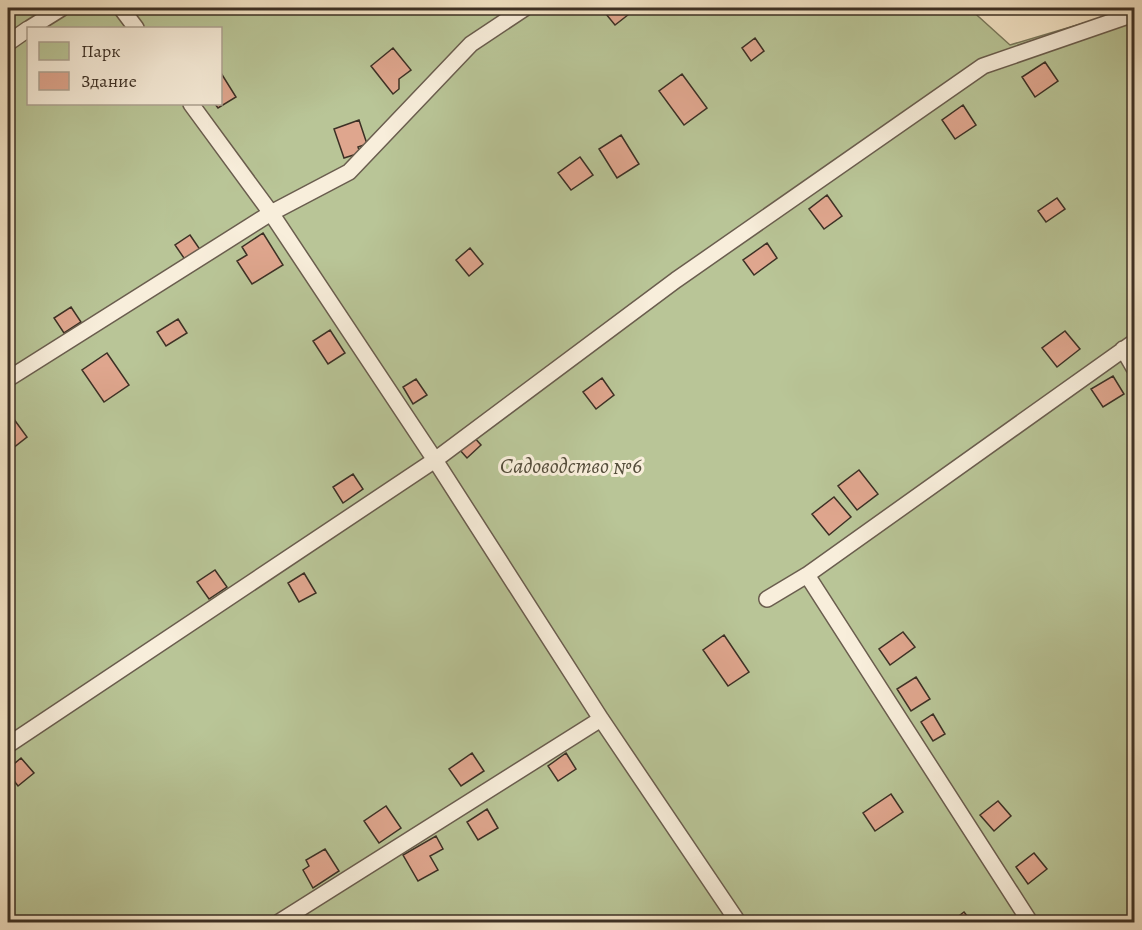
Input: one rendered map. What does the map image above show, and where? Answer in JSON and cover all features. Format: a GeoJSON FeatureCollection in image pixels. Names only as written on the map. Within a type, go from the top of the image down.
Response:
{"type":"FeatureCollection","features":[{"type":"Feature","properties":{"kind":"lane"},"geometry":{"type":"LineString","coordinates":[[32,27],[62,8]]}},
{"type":"Feature","properties":{"kind":"lane"},"geometry":{"type":"LineString","coordinates":[[121,8],[135,27]]}},
{"type":"Feature","properties":{"kind":"lane"},"geometry":{"type":"LineString","coordinates":[[8,379],[271,213],[349,172],[471,44],[525,8]]}},
{"type":"Feature","properties":{"kind":"lane"},"geometry":{"type":"LineString","coordinates":[[8,745],[435,460],[676,280],[983,66],[1134,14]]}},
{"type":"Feature","properties":{"kind":"lane"},"geometry":{"type":"LineString","coordinates":[[8,43],[27,30]]}},
{"type":"Feature","properties":{"kind":"lane"},"geometry":{"type":"LineString","coordinates":[[192,105],[271,213],[435,460],[601,719],[738,922]]}},
{"type":"Feature","properties":{"kind":"lane"},"geometry":{"type":"LineString","coordinates":[[767,599],[807,575],[1129,345],[1134,368]]}},
{"type":"Feature","properties":{"kind":"lane"},"geometry":{"type":"LineString","coordinates":[[807,575],[1030,922]]}},
{"type":"Feature","properties":{"kind":"lane"},"geometry":{"type":"LineString","coordinates":[[279,922],[601,719]]}},
{"type":"Feature","properties":{"kind":"green space","name":"Садоводство №6"},"geometry":{"type":"Polygon","coordinates":[[[8,8],[969,8],[1010,45],[1134,8],[1134,922],[8,922],[8,8]]]}},
{"type":"Feature","properties":{"kind":"building"},"geometry":{"type":"Polygon","coordinates":[[[601,8],[630,8],[633,11],[615,25],[601,8]]]}},
{"type":"Feature","properties":{"kind":"building"},"geometry":{"type":"Polygon","coordinates":[[[755,38],[764,51],[751,61],[742,48],[755,38]]]}},
{"type":"Feature","properties":{"kind":"building"},"geometry":{"type":"Polygon","coordinates":[[[393,48],[411,70],[399,79],[399,89],[393,94],[371,66],[393,48]]]}},
{"type":"Feature","properties":{"kind":"building"},"geometry":{"type":"Polygon","coordinates":[[[1045,62],[1058,81],[1035,97],[1022,77],[1045,62]]]}},
{"type":"Feature","properties":{"kind":"building"},"geometry":{"type":"Polygon","coordinates":[[[682,74],[707,108],[684,125],[659,91],[682,74]]]}},
{"type":"Feature","properties":{"kind":"building"},"geometry":{"type":"Polygon","coordinates":[[[222,75],[236,97],[218,108],[216,105],[222,105],[222,75]]]}},
{"type":"Feature","properties":{"kind":"building"},"geometry":{"type":"Polygon","coordinates":[[[963,105],[976,125],[955,139],[942,120],[963,105]]]}},
{"type":"Feature","properties":{"kind":"building"},"geometry":{"type":"Polygon","coordinates":[[[359,120],[367,144],[358,147],[360,153],[344,158],[334,129],[359,120]]]}},
{"type":"Feature","properties":{"kind":"building"},"geometry":{"type":"Polygon","coordinates":[[[621,135],[639,164],[617,178],[599,149],[621,135]]]}},
{"type":"Feature","properties":{"kind":"building"},"geometry":{"type":"Polygon","coordinates":[[[580,157],[593,175],[571,190],[558,173],[580,157]]]}},
{"type":"Feature","properties":{"kind":"building"},"geometry":{"type":"Polygon","coordinates":[[[827,195],[842,216],[824,229],[809,209],[827,195]]]}},
{"type":"Feature","properties":{"kind":"building"},"geometry":{"type":"Polygon","coordinates":[[[1057,198],[1065,209],[1046,222],[1038,211],[1057,198]]]}},
{"type":"Feature","properties":{"kind":"building"},"geometry":{"type":"Polygon","coordinates":[[[263,233],[283,265],[252,284],[237,261],[247,255],[242,247],[263,233]]]}},
{"type":"Feature","properties":{"kind":"building"},"geometry":{"type":"Polygon","coordinates":[[[190,235],[201,251],[186,261],[175,245],[190,235]]]}},
{"type":"Feature","properties":{"kind":"building"},"geometry":{"type":"Polygon","coordinates":[[[767,243],[777,258],[754,275],[743,260],[767,243]]]}},
{"type":"Feature","properties":{"kind":"building"},"geometry":{"type":"Polygon","coordinates":[[[470,248],[483,264],[469,276],[456,260],[470,248]]]}},
{"type":"Feature","properties":{"kind":"building"},"geometry":{"type":"Polygon","coordinates":[[[71,307],[81,322],[64,333],[54,318],[71,307]]]}},
{"type":"Feature","properties":{"kind":"building"},"geometry":{"type":"Polygon","coordinates":[[[178,319],[187,333],[166,346],[157,332],[178,319]]]}},
{"type":"Feature","properties":{"kind":"building"},"geometry":{"type":"Polygon","coordinates":[[[330,330],[345,353],[328,364],[313,341],[330,330]]]}},
{"type":"Feature","properties":{"kind":"building"},"geometry":{"type":"Polygon","coordinates":[[[1065,331],[1080,349],[1057,367],[1042,348],[1065,331]]]}},
{"type":"Feature","properties":{"kind":"building"},"geometry":{"type":"Polygon","coordinates":[[[107,353],[129,385],[104,402],[82,370],[107,353]]]}},
{"type":"Feature","properties":{"kind":"building"},"geometry":{"type":"Polygon","coordinates":[[[1113,376],[1124,394],[1103,407],[1091,389],[1113,376]]]}},
{"type":"Feature","properties":{"kind":"building"},"geometry":{"type":"Polygon","coordinates":[[[602,378],[614,395],[596,409],[583,392],[602,378]]]}},
{"type":"Feature","properties":{"kind":"building"},"geometry":{"type":"Polygon","coordinates":[[[416,379],[427,395],[413,404],[403,387],[416,379]]]}},
{"type":"Feature","properties":{"kind":"building"},"geometry":{"type":"Polygon","coordinates":[[[8,411],[27,437],[8,452],[8,411]]]}},
{"type":"Feature","properties":{"kind":"building"},"geometry":{"type":"Polygon","coordinates":[[[473,436],[481,445],[467,458],[459,449],[473,436]]]}},
{"type":"Feature","properties":{"kind":"building"},"geometry":{"type":"Polygon","coordinates":[[[859,470],[878,494],[857,510],[838,486],[859,470]]]}},
{"type":"Feature","properties":{"kind":"building"},"geometry":{"type":"Polygon","coordinates":[[[353,474],[363,489],[343,503],[333,487],[353,474]]]}},
{"type":"Feature","properties":{"kind":"building"},"geometry":{"type":"Polygon","coordinates":[[[834,497],[851,517],[829,535],[812,514],[834,497]]]}},
{"type":"Feature","properties":{"kind":"building"},"geometry":{"type":"Polygon","coordinates":[[[215,570],[227,587],[209,599],[197,582],[215,570]]]}},
{"type":"Feature","properties":{"kind":"building"},"geometry":{"type":"Polygon","coordinates":[[[304,573],[316,593],[299,602],[288,583],[304,573]]]}},
{"type":"Feature","properties":{"kind":"building"},"geometry":{"type":"Polygon","coordinates":[[[903,632],[915,647],[890,665],[879,649],[903,632]]]}},
{"type":"Feature","properties":{"kind":"building"},"geometry":{"type":"Polygon","coordinates":[[[724,635],[749,672],[728,686],[703,650],[724,635]]]}},
{"type":"Feature","properties":{"kind":"building"},"geometry":{"type":"Polygon","coordinates":[[[916,677],[930,699],[911,711],[897,689],[916,677]]]}},
{"type":"Feature","properties":{"kind":"building"},"geometry":{"type":"Polygon","coordinates":[[[933,714],[945,734],[933,741],[921,722],[933,714]]]}},
{"type":"Feature","properties":{"kind":"building"},"geometry":{"type":"Polygon","coordinates":[[[472,753],[484,771],[461,786],[449,769],[472,753]]]}},
{"type":"Feature","properties":{"kind":"building"},"geometry":{"type":"Polygon","coordinates":[[[566,753],[576,769],[558,781],[548,766],[566,753]]]}},
{"type":"Feature","properties":{"kind":"building"},"geometry":{"type":"Polygon","coordinates":[[[21,758],[34,773],[18,786],[8,773],[8,769],[21,758]]]}},
{"type":"Feature","properties":{"kind":"building"},"geometry":{"type":"Polygon","coordinates":[[[891,794],[903,812],[875,831],[863,813],[891,794]]]}},
{"type":"Feature","properties":{"kind":"building"},"geometry":{"type":"Polygon","coordinates":[[[998,801],[1011,816],[994,831],[980,815],[998,801]]]}},
{"type":"Feature","properties":{"kind":"building"},"geometry":{"type":"Polygon","coordinates":[[[386,806],[401,828],[379,843],[364,821],[386,806]]]}},
{"type":"Feature","properties":{"kind":"building"},"geometry":{"type":"Polygon","coordinates":[[[487,809],[498,828],[478,840],[467,822],[487,809]]]}},
{"type":"Feature","properties":{"kind":"building"},"geometry":{"type":"Polygon","coordinates":[[[436,836],[443,849],[430,856],[438,870],[418,881],[403,855],[436,836]]]}},
{"type":"Feature","properties":{"kind":"building"},"geometry":{"type":"Polygon","coordinates":[[[325,849],[339,871],[313,888],[303,870],[309,866],[306,860],[325,849]]]}},
{"type":"Feature","properties":{"kind":"building"},"geometry":{"type":"Polygon","coordinates":[[[1034,853],[1047,869],[1028,884],[1016,867],[1034,853]]]}},
{"type":"Feature","properties":{"kind":"building"},"geometry":{"type":"Polygon","coordinates":[[[964,912],[972,922],[951,922],[964,912]]]}}]}
